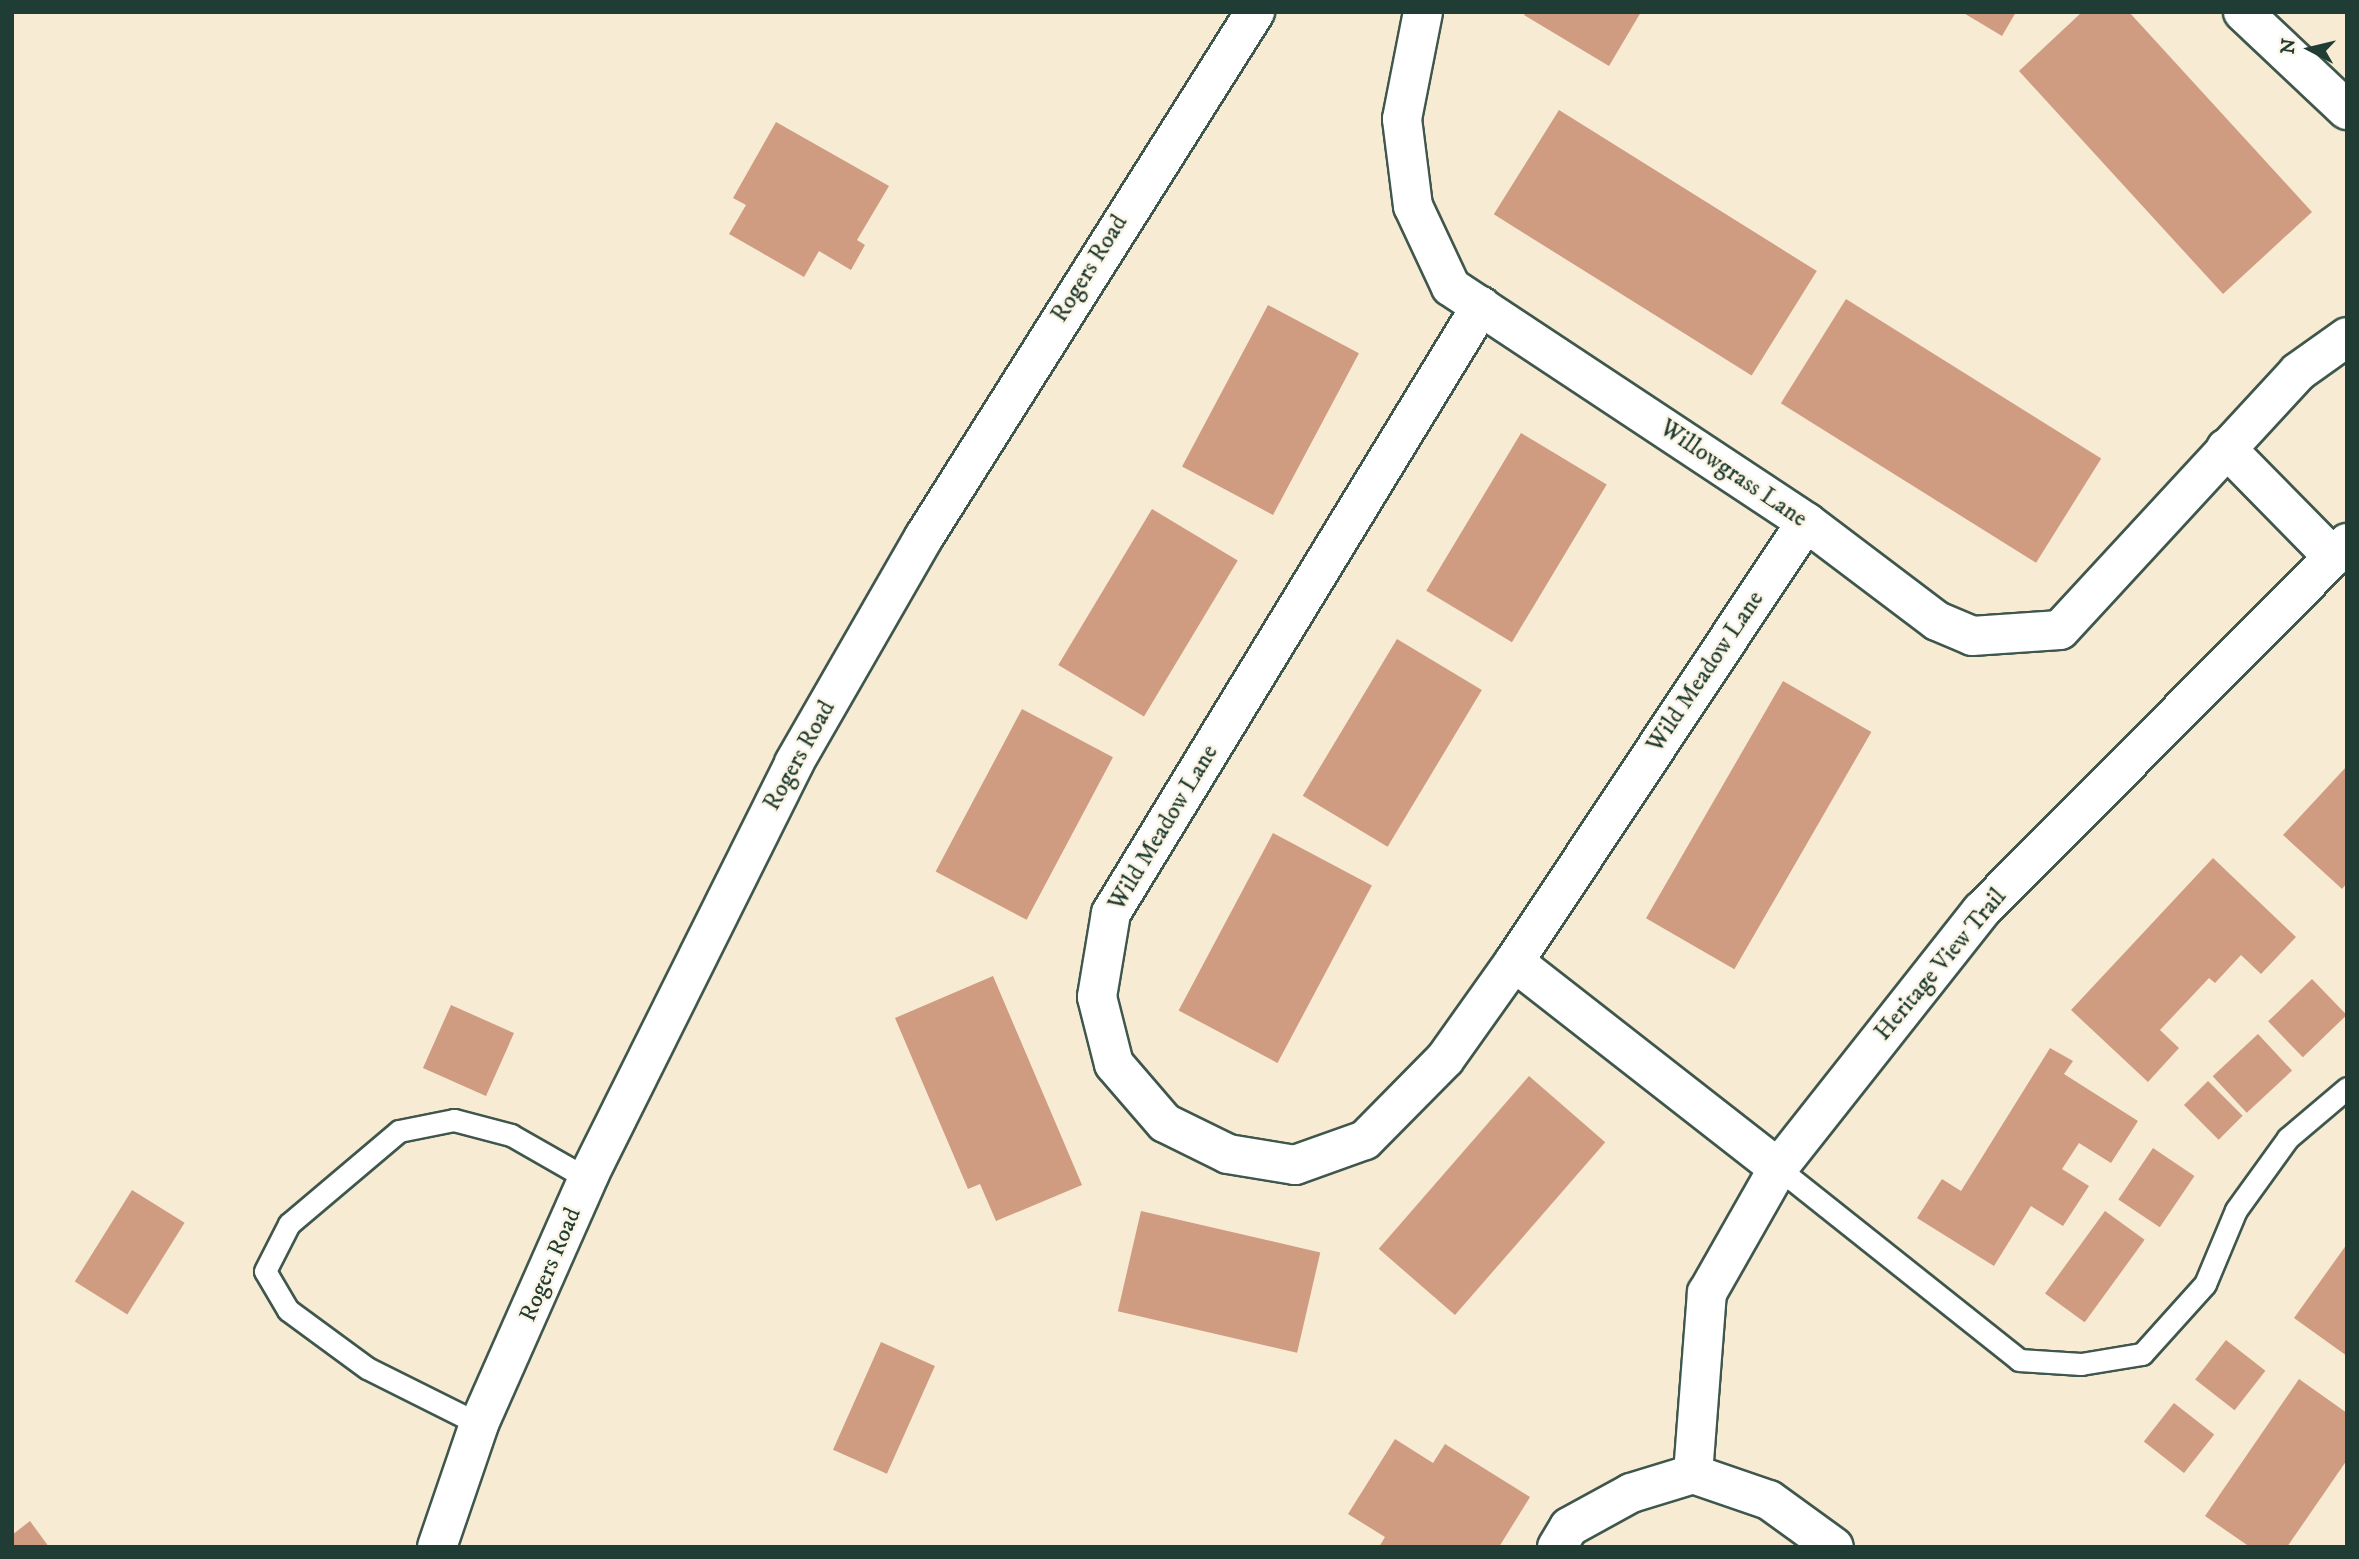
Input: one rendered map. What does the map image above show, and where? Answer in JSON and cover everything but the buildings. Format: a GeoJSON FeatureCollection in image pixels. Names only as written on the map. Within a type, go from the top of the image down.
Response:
{"type":"FeatureCollection","features":[{"type":"Feature","properties":{"kind":"street","name":"Rogers Road"},"geometry":{"type":"LineString","coordinates":[[437,1547],[479,1424],[588,1178],[794,763],[924,537],[1255,12]]}},
{"type":"Feature","properties":{"kind":"street","name":"Willowgrass Lane"},"geometry":{"type":"LineString","coordinates":[[1423,12],[1402,120],[1413,206],[1451,287],[1806,522],[1937,621],[1972,636],[2060,629],[2298,372],[2347,337]]}},
{"type":"Feature","properties":{"kind":"street"},"geometry":{"type":"LineString","coordinates":[[2243,12],[2347,110]]}},
{"type":"Feature","properties":{"kind":"street","name":"Wild Meadow Lane"},"geometry":{"type":"LineString","coordinates":[[1481,306],[1111,913],[1097,997],[1114,1064],[1165,1123],[1228,1154],[1295,1165],[1365,1140],[1445,1059],[1514,962],[1806,522]]}},
{"type":"Feature","properties":{"kind":"street"},"geometry":{"type":"LineString","coordinates":[[2226,448],[2340,550]]}},
{"type":"Feature","properties":{"kind":"street","name":"Heritage View Trail"},"geometry":{"type":"LineString","coordinates":[[1693,1474],[1707,1293],[1778,1168],[1981,911],[2340,550]]}},
{"type":"Feature","properties":{"kind":"street"},"geometry":{"type":"LineString","coordinates":[[1514,962],[1778,1168]]}},
{"type":"Feature","properties":{"kind":"street"},"geometry":{"type":"LineString","coordinates":[[1556,1547],[1569,1527],[1631,1493],[1693,1474],[1769,1500],[1834,1547]]}},
{"type":"Feature","properties":{"kind":"lane"},"geometry":{"type":"LineString","coordinates":[[1778,1168],[2019,1360],[2081,1364],[2142,1354],[2205,1284],[2236,1210],[2288,1138],[2347,1088]]}},
{"type":"Feature","properties":{"kind":"lane"},"geometry":{"type":"LineString","coordinates":[[479,1424],[368,1368],[288,1310],[265,1271],[289,1224],[399,1131],[454,1120],[511,1135],[588,1178]]}}]}
